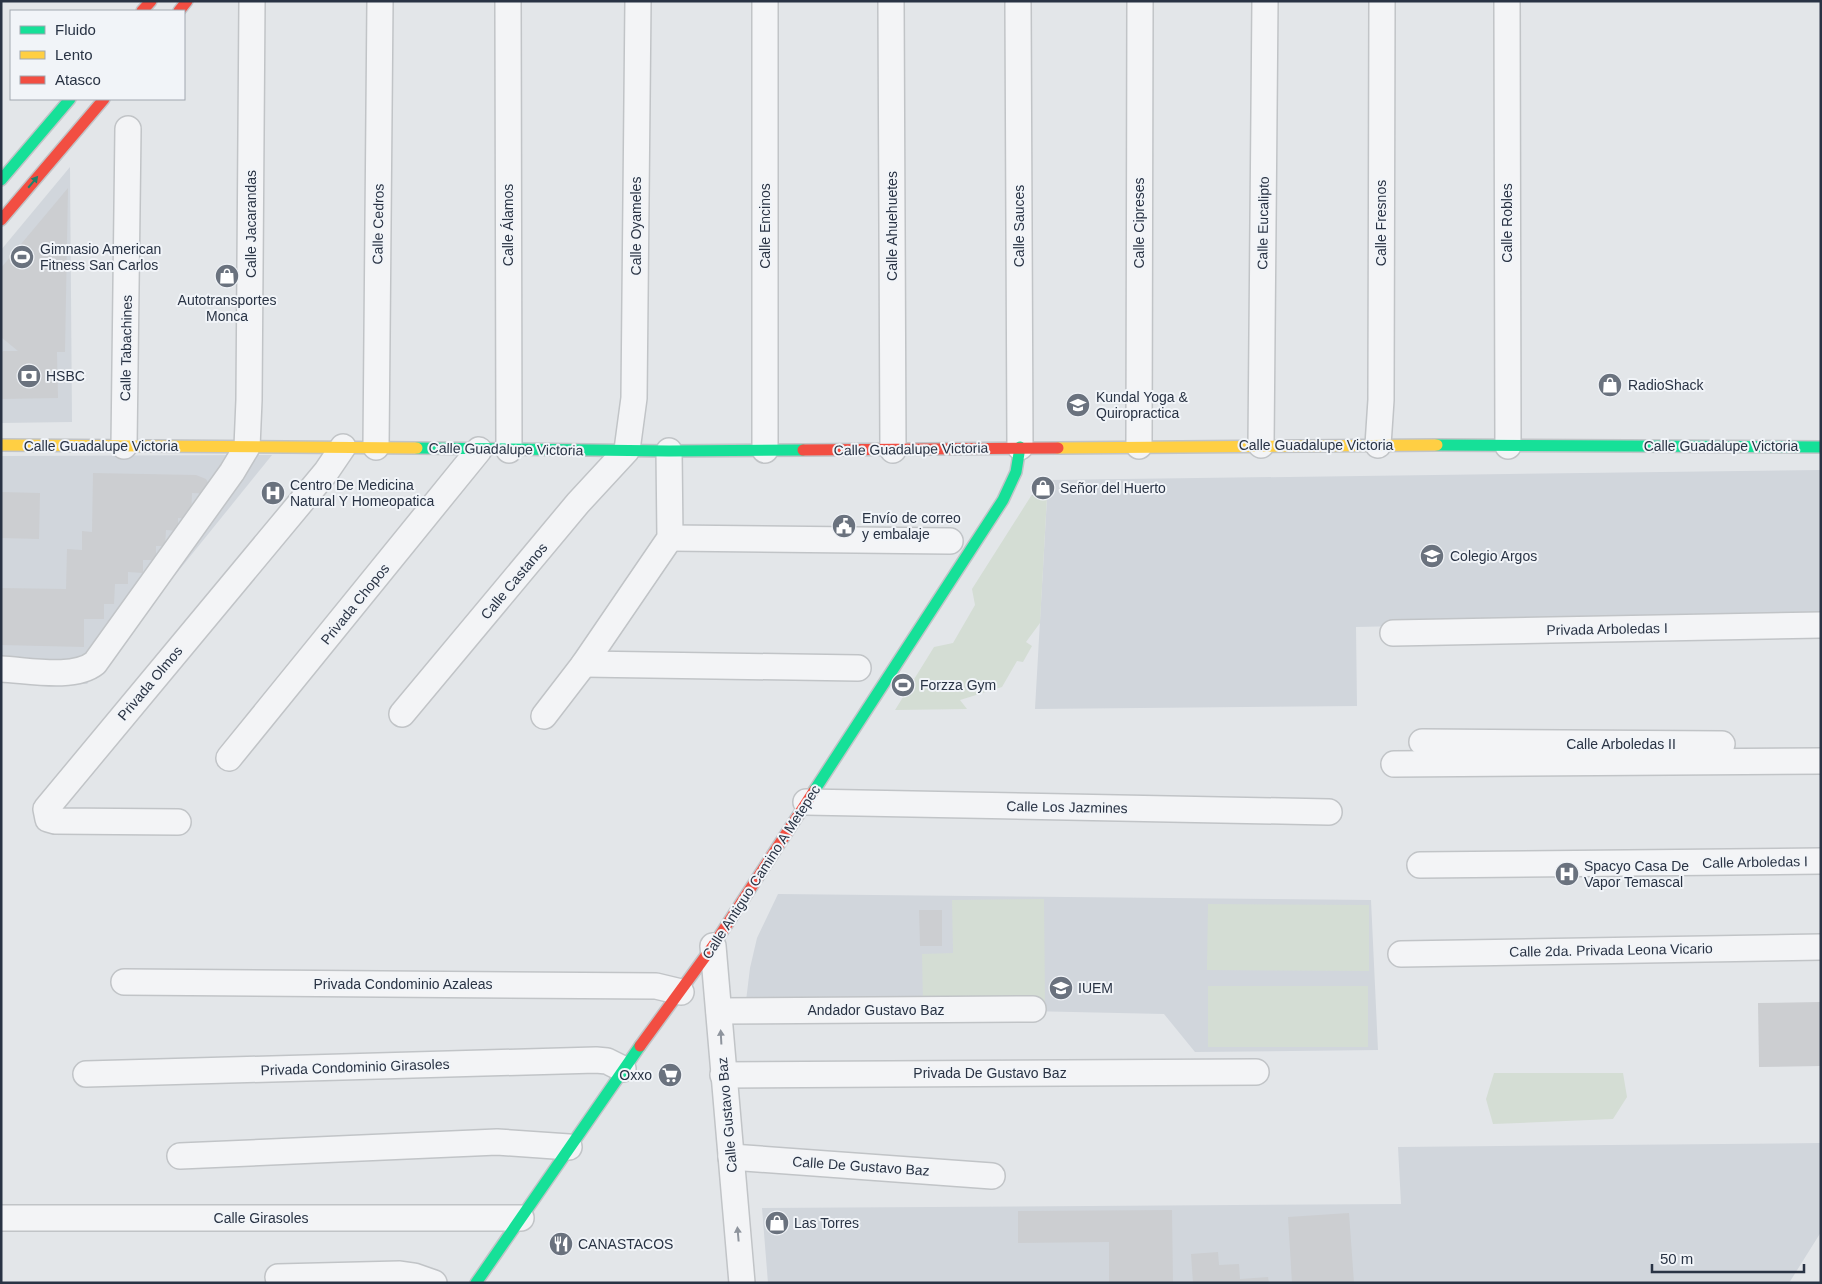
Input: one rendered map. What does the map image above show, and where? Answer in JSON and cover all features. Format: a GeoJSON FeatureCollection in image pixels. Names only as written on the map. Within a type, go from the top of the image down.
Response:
{"type":"FeatureCollection","features":[{"type":"Feature","properties":{"kind":"street","name":"Calle Jacarandas"},"geometry":{"type":"LineString","coordinates":[[247,447],[250,400],[252,1]]}},
{"type":"Feature","properties":{"kind":"street","name":"Calle Cedros"},"geometry":{"type":"LineString","coordinates":[[376,447],[380,1]]}},
{"type":"Feature","properties":{"kind":"street","name":"Calle Álamos"},"geometry":{"type":"LineString","coordinates":[[508,1],[509,450]]}},
{"type":"Feature","properties":{"kind":"street","name":"Calle Oyameles"},"geometry":{"type":"LineString","coordinates":[[628,450],[634,398],[638,1]]}},
{"type":"Feature","properties":{"kind":"street","name":"Calle Encinos"},"geometry":{"type":"LineString","coordinates":[[765,1],[765,450]]}},
{"type":"Feature","properties":{"kind":"street","name":"Calle Ahuehuetes"},"geometry":{"type":"LineString","coordinates":[[891,1],[893,450]]}},
{"type":"Feature","properties":{"kind":"street","name":"Calle Cipreses"},"geometry":{"type":"LineString","coordinates":[[1138,446],[1140,1]]}},
{"type":"Feature","properties":{"kind":"street","name":"Calle Eucalipto"},"geometry":{"type":"LineString","coordinates":[[1261,445],[1265,1]]}},
{"type":"Feature","properties":{"kind":"street","name":"Calle Fresnos"},"geometry":{"type":"LineString","coordinates":[[1378,445],[1380,400],[1382,1]]}},
{"type":"Feature","properties":{"kind":"street","name":"Calle Robles"},"geometry":{"type":"LineString","coordinates":[[1507,1],[1508,446]]}},
{"type":"Feature","properties":{"kind":"street","name":"Calle Sauces"},"geometry":{"type":"LineString","coordinates":[[1018,4],[1020,447]]}},
{"type":"Feature","properties":{"kind":"street"},"geometry":{"type":"LineString","coordinates":[[1,180],[69,100]]}},
{"type":"Feature","properties":{"kind":"street"},"geometry":{"type":"LineString","coordinates":[[1,220],[103,100]]}},
{"type":"Feature","properties":{"kind":"street","name":"Calle Tabachines"},"geometry":{"type":"LineString","coordinates":[[124,446],[128,129]]}},
{"type":"Feature","properties":{"kind":"street","name":"Calle Guadalupe Victoria"},"geometry":{"type":"LineString","coordinates":[[1,446],[376,447],[479,450],[669,451],[1261,445],[1821,447]]}},
{"type":"Feature","properties":{"kind":"street"},"geometry":{"type":"LineString","coordinates":[[1,668],[72,672],[88,668],[95,663],[232,472],[247,447]]}},
{"type":"Feature","properties":{"kind":"street","name":"Privada Olmos"},"geometry":{"type":"LineString","coordinates":[[178,822],[55,821],[48,819],[46,809],[326,472],[343,447]]}},
{"type":"Feature","properties":{"kind":"street","name":"Calle Antiguo Camino A Metepec"},"geometry":{"type":"LineString","coordinates":[[476,1283],[623,1069],[714,946],[1004,500],[1016,472],[1020,447]]}},
{"type":"Feature","properties":{"kind":"street","name":"Privada Chopos"},"geometry":{"type":"LineString","coordinates":[[229,758],[479,450]]}},
{"type":"Feature","properties":{"kind":"street","name":"Calle Castanos"},"geometry":{"type":"LineString","coordinates":[[402,714],[578,503],[628,450]]}},
{"type":"Feature","properties":{"kind":"street"},"geometry":{"type":"LineString","coordinates":[[544,716],[584,664],[670,538],[669,451]]}},
{"type":"Feature","properties":{"kind":"street"},"geometry":{"type":"LineString","coordinates":[[670,538],[950,541]]}},
{"type":"Feature","properties":{"kind":"street","name":"Privada Arboledas I"},"geometry":{"type":"LineString","coordinates":[[1393,634],[1821,625]]}},
{"type":"Feature","properties":{"kind":"street"},"geometry":{"type":"LineString","coordinates":[[584,664],[858,668]]}},
{"type":"Feature","properties":{"kind":"street","name":"Calle Arboledas II"},"geometry":{"type":"LineString","coordinates":[[1422,742],[1821,745]]}},
{"type":"Feature","properties":{"kind":"street"},"geometry":{"type":"LineString","coordinates":[[1394,764],[1821,761]]}},
{"type":"Feature","properties":{"kind":"street","name":"Calle Los Jazmines"},"geometry":{"type":"LineString","coordinates":[[806,802],[1329,812]]}},
{"type":"Feature","properties":{"kind":"street","name":"Calle Arboledas I"},"geometry":{"type":"LineString","coordinates":[[1420,865],[1821,861]]}},
{"type":"Feature","properties":{"kind":"street","name":"Calle Gustavo Baz"},"geometry":{"type":"LineString","coordinates":[[714,946],[723,1075],[742,1283]]}},
{"type":"Feature","properties":{"kind":"street","name":"Calle 2da. Privada Leona Vicario"},"geometry":{"type":"LineString","coordinates":[[1401,954],[1821,947]]}},
{"type":"Feature","properties":{"kind":"street","name":"Privada Condominio Azaleas"},"geometry":{"type":"LineString","coordinates":[[124,982],[656,986],[681,992]]}},
{"type":"Feature","properties":{"kind":"street","name":"Andador Gustavo Baz"},"geometry":{"type":"LineString","coordinates":[[719,1011],[1033,1009]]}},
{"type":"Feature","properties":{"kind":"street","name":"Privada Condominio Girasoles"},"geometry":{"type":"LineString","coordinates":[[86,1074],[596,1060],[607,1061],[623,1069]]}},
{"type":"Feature","properties":{"kind":"street","name":"Privada De Gustavo Baz"},"geometry":{"type":"LineString","coordinates":[[723,1075],[1256,1072]]}},
{"type":"Feature","properties":{"kind":"street"},"geometry":{"type":"LineString","coordinates":[[180,1156],[497,1142],[569,1147]]}},
{"type":"Feature","properties":{"kind":"street","name":"Calle De Gustavo Baz"},"geometry":{"type":"LineString","coordinates":[[731,1157],[992,1176]]}},
{"type":"Feature","properties":{"kind":"street","name":"Calle Girasoles"},"geometry":{"type":"LineString","coordinates":[[1,1218],[520,1218]]}},
{"type":"Feature","properties":{"kind":"street"},"geometry":{"type":"LineString","coordinates":[[278,1277],[400,1274],[414,1276],[434,1283]]}},
{"type":"Feature","properties":{"kind":"shaded area"},"geometry":{"type":"Polygon","coordinates":[[[70,167],[72,422],[1,423],[1,250],[70,167]]]}},
{"type":"Feature","properties":{"kind":"shaded area"},"geometry":{"type":"Polygon","coordinates":[[[272,455],[87,684],[1,681],[1,456],[272,455]]]}},
{"type":"Feature","properties":{"kind":"shaded area","name":"Colegio Argos"},"geometry":{"type":"Polygon","coordinates":[[[1821,470],[1821,617],[1356,627],[1357,706],[1035,709],[1048,480],[1821,470]]]}},
{"type":"Feature","properties":{"kind":"shaded area"},"geometry":{"type":"Polygon","coordinates":[[[1031,496],[1047,496],[1040,623],[1026,642],[1032,646],[1023,662],[1017,661],[1002,687],[960,700],[967,709],[895,710],[934,647],[953,643],[975,605],[972,589],[1031,496]]]}},
{"type":"Feature","properties":{"kind":"shaded area","name":"IUEM"},"geometry":{"type":"Polygon","coordinates":[[[778,894],[1371,900],[1378,1050],[1195,1052],[1164,1014],[893,1008],[745,1009],[750,968],[757,938],[778,894]]]}},
{"type":"Feature","properties":{"kind":"shaded area"},"geometry":{"type":"Polygon","coordinates":[[[1044,899],[1045,1004],[923,1007],[922,954],[953,953],[952,900],[1044,899]]]}},
{"type":"Feature","properties":{"kind":"shaded area"},"geometry":{"type":"Polygon","coordinates":[[[1208,904],[1369,905],[1369,971],[1207,970],[1208,904]]]}},
{"type":"Feature","properties":{"kind":"shaded area"},"geometry":{"type":"Polygon","coordinates":[[[1208,986],[1368,986],[1368,1047],[1208,1047],[1208,986]]]}},
{"type":"Feature","properties":{"kind":"shaded area"},"geometry":{"type":"Polygon","coordinates":[[[1494,1073],[1623,1073],[1627,1097],[1613,1119],[1493,1124],[1486,1099],[1494,1073]]]}},
{"type":"Feature","properties":{"kind":"shaded area"},"geometry":{"type":"Polygon","coordinates":[[[1821,1143],[1821,1232],[1789,1283],[768,1283],[762,1208],[1401,1204],[1398,1147],[1821,1143]]]}},
{"type":"Feature","properties":{"kind":"building"},"geometry":{"type":"Polygon","coordinates":[[[68,188],[65,352],[57,352],[58,398],[1,399],[1,354],[3,351],[18,351],[1,337],[1,268],[68,188]]]}},
{"type":"Feature","properties":{"kind":"building"},"geometry":{"type":"Polygon","coordinates":[[[93,473],[196,475],[206,479],[214,494],[192,493],[191,519],[178,518],[178,531],[166,530],[165,546],[156,546],[156,560],[143,560],[143,573],[128,572],[128,584],[115,584],[114,604],[104,604],[104,619],[84,619],[84,647],[1,645],[1,588],[66,589],[67,549],[82,550],[82,531],[92,532],[93,473]]]}},
{"type":"Feature","properties":{"kind":"building","name":"Señor del Huerto"},"geometry":{"type":"Polygon","coordinates":[[[1048,480],[1047,496],[1031,496],[1048,480]]]}},
{"type":"Feature","properties":{"kind":"building"},"geometry":{"type":"Polygon","coordinates":[[[1,492],[40,493],[39,539],[1,538],[1,492]]]}},
{"type":"Feature","properties":{"kind":"building"},"geometry":{"type":"Polygon","coordinates":[[[919,910],[942,910],[942,946],[920,946],[919,910]]]}},
{"type":"Feature","properties":{"kind":"building"},"geometry":{"type":"Polygon","coordinates":[[[1820,1002],[1820,1066],[1759,1067],[1758,1003],[1820,1002]]]}},
{"type":"Feature","properties":{"kind":"building"},"geometry":{"type":"Polygon","coordinates":[[[1172,1210],[1173,1283],[1109,1283],[1109,1242],[1018,1243],[1018,1211],[1172,1210]]]}},
{"type":"Feature","properties":{"kind":"building"},"geometry":{"type":"Polygon","coordinates":[[[1349,1213],[1354,1283],[1292,1283],[1288,1217],[1349,1213]]]}},
{"type":"Feature","properties":{"kind":"building"},"geometry":{"type":"Polygon","coordinates":[[[1218,1252],[1219,1265],[1239,1264],[1240,1279],[1268,1277],[1269,1283],[1193,1283],[1191,1254],[1218,1252]]]}},
{"type":"Feature","properties":{"kind":"traffic: fast"},"geometry":{"type":"LineString","coordinates":[[1,180],[69,100]]}},
{"type":"Feature","properties":{"kind":"traffic: fast"},"geometry":{"type":"LineString","coordinates":[[1437,445],[1821,447]]}},
{"type":"Feature","properties":{"kind":"traffic: fast"},"geometry":{"type":"LineString","coordinates":[[814,791],[1003,500],[1016,472],[1020,447]]}},
{"type":"Feature","properties":{"kind":"traffic: fast"},"geometry":{"type":"LineString","coordinates":[[417,448],[669,451],[803,450]]}},
{"type":"Feature","properties":{"kind":"traffic: fast"},"geometry":{"type":"LineString","coordinates":[[476,1283],[640,1046]]}},
{"type":"Feature","properties":{"kind":"traffic: slow"},"geometry":{"type":"LineString","coordinates":[[1,445],[417,448]]}},
{"type":"Feature","properties":{"kind":"traffic: slow"},"geometry":{"type":"LineString","coordinates":[[1058,448],[1437,445]]}},
{"type":"Feature","properties":{"kind":"traffic: jam"},"geometry":{"type":"LineString","coordinates":[[143,10],[151,1]]}},
{"type":"Feature","properties":{"kind":"traffic: jam"},"geometry":{"type":"LineString","coordinates":[[180,10],[187,1]]}},
{"type":"Feature","properties":{"kind":"traffic: jam"},"geometry":{"type":"LineString","coordinates":[[1,220],[103,100]]}},
{"type":"Feature","properties":{"kind":"traffic: jam"},"geometry":{"type":"LineString","coordinates":[[803,450],[1058,448]]}},
{"type":"Feature","properties":{"kind":"traffic: jam"},"geometry":{"type":"LineString","coordinates":[[640,1046],[713,946],[814,791]]}},
{"type":"Feature","properties":{"kind":"place","name":"Gimnasio American Fitness San Carlos"},"geometry":{"type":"Point","coordinates":[22,257]}},
{"type":"Feature","properties":{"kind":"place","name":"Autotransportes Monca"},"geometry":{"type":"Point","coordinates":[227,276]}},
{"type":"Feature","properties":{"kind":"place","name":"HSBC"},"geometry":{"type":"Point","coordinates":[29,376]}},
{"type":"Feature","properties":{"kind":"place","name":"RadioShack"},"geometry":{"type":"Point","coordinates":[1610,385]}},
{"type":"Feature","properties":{"kind":"place","name":"Kundal Yoga & Quiropractica"},"geometry":{"type":"Point","coordinates":[1078,405]}},
{"type":"Feature","properties":{"kind":"place","name":"Señor del Huerto"},"geometry":{"type":"Point","coordinates":[1043,488]}},
{"type":"Feature","properties":{"kind":"place","name":"Centro De Medicina Natural Y Homeopatica"},"geometry":{"type":"Point","coordinates":[273,493]}},
{"type":"Feature","properties":{"kind":"place","name":"Envío de correo y embalaje"},"geometry":{"type":"Point","coordinates":[844,526]}},
{"type":"Feature","properties":{"kind":"place","name":"Colegio Argos"},"geometry":{"type":"Point","coordinates":[1432,556]}},
{"type":"Feature","properties":{"kind":"place","name":"Forzza Gym"},"geometry":{"type":"Point","coordinates":[903,685]}},
{"type":"Feature","properties":{"kind":"place","name":"Spacyo Casa De Vapor Temascal"},"geometry":{"type":"Point","coordinates":[1567,874]}},
{"type":"Feature","properties":{"kind":"place","name":"IUEM"},"geometry":{"type":"Point","coordinates":[1061,988]}},
{"type":"Feature","properties":{"kind":"place","name":"Oxxo"},"geometry":{"type":"Point","coordinates":[670,1075]}},
{"type":"Feature","properties":{"kind":"place","name":"Las Torres"},"geometry":{"type":"Point","coordinates":[777,1223]}},
{"type":"Feature","properties":{"kind":"place","name":"CANASTACOS"},"geometry":{"type":"Point","coordinates":[561,1244]}}]}
